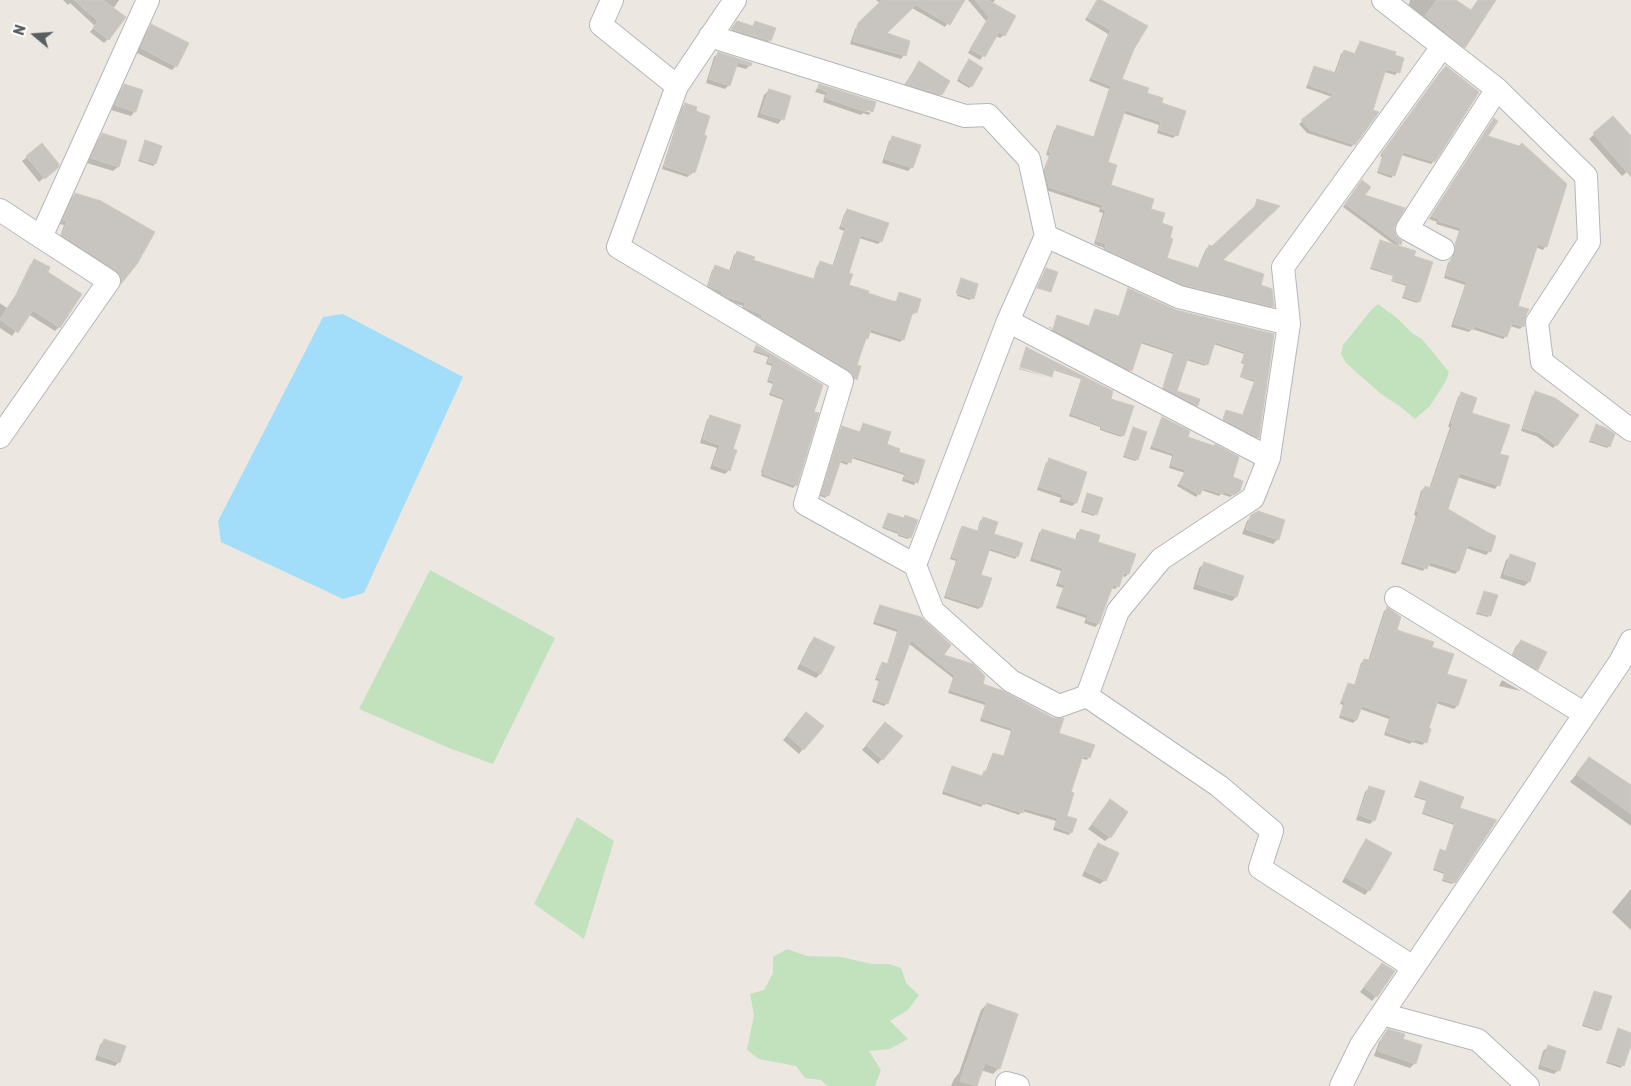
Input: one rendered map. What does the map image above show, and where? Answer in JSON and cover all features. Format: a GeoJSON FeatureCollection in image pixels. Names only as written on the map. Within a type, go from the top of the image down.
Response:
{"type":"FeatureCollection","features":[{"type":"Feature","properties":{"kind":"street"},"geometry":{"type":"LineString","coordinates":[[41,237],[148,0]]}},
{"type":"Feature","properties":{"kind":"street"},"geometry":{"type":"LineString","coordinates":[[612,0],[601,25],[676,86]]}},
{"type":"Feature","properties":{"kind":"street"},"geometry":{"type":"LineString","coordinates":[[735,0],[676,86],[618,246],[842,381],[805,504],[914,565],[933,611],[1011,681],[1059,706],[1087,696]]}},
{"type":"Feature","properties":{"kind":"street"},"geometry":{"type":"LineString","coordinates":[[1383,0],[1497,89],[1586,176],[1589,242],[1538,322],[1542,362],[1631,430]]}},
{"type":"Feature","properties":{"kind":"street"},"geometry":{"type":"LineString","coordinates":[[710,36],[965,116],[988,115],[1029,159],[1046,236],[1008,321],[914,565]]}},
{"type":"Feature","properties":{"kind":"street"},"geometry":{"type":"LineString","coordinates":[[1087,696],[1118,611],[1161,559],[1254,498],[1269,458],[1289,324],[1283,267],[1442,47]]}},
{"type":"Feature","properties":{"kind":"street"},"geometry":{"type":"LineString","coordinates":[[1443,249],[1407,229],[1497,89]]}},
{"type":"Feature","properties":{"kind":"street"},"geometry":{"type":"LineString","coordinates":[[0,210],[109,281],[0,438]]}},
{"type":"Feature","properties":{"kind":"street"},"geometry":{"type":"LineString","coordinates":[[1046,236],[1179,297],[1289,324]]}},
{"type":"Feature","properties":{"kind":"street"},"geometry":{"type":"LineString","coordinates":[[1008,321],[1269,458]]}},
{"type":"Feature","properties":{"kind":"street"},"geometry":{"type":"LineString","coordinates":[[1396,598],[1585,714]]}},
{"type":"Feature","properties":{"kind":"street"},"geometry":{"type":"LineString","coordinates":[[1341,1086],[1360,1045],[1620,662],[1631,641]]}},
{"type":"Feature","properties":{"kind":"street"},"geometry":{"type":"LineString","coordinates":[[1087,696],[1219,786],[1272,831],[1260,868],[1414,967]]}},
{"type":"Feature","properties":{"kind":"street"},"geometry":{"type":"LineString","coordinates":[[1382,1014],[1478,1040],[1528,1086]]}},
{"type":"Feature","properties":{"kind":"street"},"geometry":{"type":"LineString","coordinates":[[1007,1086],[1007,1083],[1018,1086]]}},
{"type":"Feature","properties":{"kind":"green space"},"geometry":{"type":"Polygon","coordinates":[[[1378,304],[1397,318],[1413,334],[1422,339],[1449,372],[1446,381],[1430,406],[1415,419],[1381,394],[1346,363],[1341,354],[1343,345],[1378,304]]]}},
{"type":"Feature","properties":{"kind":"green space"},"geometry":{"type":"Polygon","coordinates":[[[430,570],[555,638],[493,764],[449,748],[359,709],[430,570]]]}},
{"type":"Feature","properties":{"kind":"green space"},"geometry":{"type":"Polygon","coordinates":[[[577,817],[614,841],[584,939],[534,904],[577,817]]]}},
{"type":"Feature","properties":{"kind":"green space"},"geometry":{"type":"Polygon","coordinates":[[[787,949],[807,956],[841,957],[872,964],[889,964],[901,968],[906,983],[919,995],[908,1010],[890,1021],[908,1039],[890,1049],[869,1051],[881,1070],[875,1086],[827,1086],[821,1080],[805,1078],[796,1066],[759,1059],[747,1050],[754,1015],[750,994],[764,990],[773,973],[773,957],[787,949]]]}},
{"type":"Feature","properties":{"kind":"water"},"geometry":{"type":"Polygon","coordinates":[[[343,314],[463,377],[364,593],[343,599],[221,542],[218,521],[323,317],[343,314]]]}},
{"type":"Feature","properties":{"kind":"building"},"geometry":{"type":"Polygon","coordinates":[[[74,0],[103,0],[126,17],[109,40],[93,28],[98,21],[74,0]]]}},
{"type":"Feature","properties":{"kind":"building"},"geometry":{"type":"Polygon","coordinates":[[[882,0],[965,0],[950,25],[916,5],[887,33],[910,41],[906,56],[853,41],[858,23],[882,0]]]}},
{"type":"Feature","properties":{"kind":"building"},"geometry":{"type":"Polygon","coordinates":[[[975,0],[988,0],[1016,16],[1005,36],[999,32],[985,57],[970,49],[989,17],[975,0]]]}},
{"type":"Feature","properties":{"kind":"building"},"geometry":{"type":"Polygon","coordinates":[[[1097,0],[1101,0],[1148,26],[1134,49],[1122,79],[1149,88],[1147,93],[1163,98],[1162,103],[1186,111],[1178,136],[1159,130],[1161,122],[1125,110],[1108,162],[1117,165],[1111,185],[1154,199],[1151,209],[1165,213],[1162,223],[1173,227],[1170,238],[1173,239],[1167,258],[1199,268],[1209,245],[1212,246],[1255,206],[1257,199],[1280,206],[1223,260],[1264,274],[1261,285],[1272,289],[1274,307],[1183,285],[1105,249],[1106,244],[1096,241],[1106,210],[1101,209],[1103,205],[1049,187],[1045,171],[1057,125],[1094,137],[1111,86],[1091,78],[1111,30],[1087,17],[1097,0]]]}},
{"type":"Feature","properties":{"kind":"building"},"geometry":{"type":"Polygon","coordinates":[[[1437,0],[1456,0],[1471,10],[1478,0],[1496,0],[1465,48],[1429,17],[1425,16],[1437,0]]]}},
{"type":"Feature","properties":{"kind":"building"},"geometry":{"type":"Polygon","coordinates":[[[737,21],[753,26],[755,21],[776,28],[771,41],[731,29],[737,21]]]}},
{"type":"Feature","properties":{"kind":"building"},"geometry":{"type":"Polygon","coordinates":[[[151,24],[189,43],[177,67],[141,48],[151,24]]]}},
{"type":"Feature","properties":{"kind":"building"},"geometry":{"type":"Polygon","coordinates":[[[1360,41],[1396,52],[1395,55],[1404,58],[1400,73],[1386,69],[1373,110],[1379,112],[1355,145],[1310,130],[1301,120],[1334,94],[1308,85],[1314,66],[1336,73],[1344,50],[1356,54],[1360,41]]]}},
{"type":"Feature","properties":{"kind":"building"},"geometry":{"type":"Polygon","coordinates":[[[718,52],[752,63],[751,66],[738,62],[730,86],[709,79],[718,52]]]}},
{"type":"Feature","properties":{"kind":"building"},"geometry":{"type":"Polygon","coordinates":[[[969,59],[983,68],[972,87],[958,78],[969,59]]]}},
{"type":"Feature","properties":{"kind":"building"},"geometry":{"type":"Polygon","coordinates":[[[919,61],[950,81],[942,95],[906,84],[919,61]]]}},
{"type":"Feature","properties":{"kind":"building"},"geometry":{"type":"Polygon","coordinates":[[[1446,66],[1479,92],[1435,162],[1403,152],[1395,176],[1378,171],[1384,154],[1381,154],[1446,66]]]}},
{"type":"Feature","properties":{"kind":"building"},"geometry":{"type":"Polygon","coordinates":[[[124,84],[143,90],[136,112],[115,105],[124,84]]]}},
{"type":"Feature","properties":{"kind":"building"},"geometry":{"type":"Polygon","coordinates":[[[819,84],[876,102],[873,112],[867,110],[866,112],[826,98],[828,92],[818,88],[819,84]]]}},
{"type":"Feature","properties":{"kind":"building"},"geometry":{"type":"Polygon","coordinates":[[[769,89],[791,96],[784,120],[761,113],[769,89]]]}},
{"type":"Feature","properties":{"kind":"building"},"geometry":{"type":"Polygon","coordinates":[[[685,103],[697,107],[696,111],[710,116],[704,135],[707,136],[695,173],[692,172],[691,175],[664,166],[685,103]]]}},
{"type":"Feature","properties":{"kind":"building"},"geometry":{"type":"Polygon","coordinates":[[[1613,116],[1631,136],[1631,177],[1593,133],[1613,116]]]}},
{"type":"Feature","properties":{"kind":"building"},"geometry":{"type":"Polygon","coordinates":[[[1494,118],[1498,121],[1488,136],[1519,146],[1522,143],[1567,184],[1547,247],[1538,244],[1518,306],[1529,309],[1524,327],[1512,323],[1507,337],[1474,326],[1473,330],[1454,324],[1467,282],[1446,275],[1451,259],[1455,255],[1455,246],[1461,228],[1438,221],[1439,219],[1431,216],[1494,118]]]}},
{"type":"Feature","properties":{"kind":"building"},"geometry":{"type":"Polygon","coordinates":[[[102,133],[127,141],[119,167],[91,158],[102,133]]]}},
{"type":"Feature","properties":{"kind":"building"},"geometry":{"type":"Polygon","coordinates":[[[892,136],[921,145],[913,168],[885,159],[892,136]]]}},
{"type":"Feature","properties":{"kind":"building"},"geometry":{"type":"Polygon","coordinates":[[[145,140],[162,146],[156,164],[139,159],[145,140]]]}},
{"type":"Feature","properties":{"kind":"building"},"geometry":{"type":"Polygon","coordinates":[[[42,143],[59,164],[58,168],[45,179],[26,156],[42,143]]]}},
{"type":"Feature","properties":{"kind":"building"},"geometry":{"type":"Polygon","coordinates":[[[1362,180],[1371,187],[1365,195],[1405,208],[1394,228],[1396,236],[1402,241],[1401,245],[1345,204],[1362,180]]]}},
{"type":"Feature","properties":{"kind":"building"},"geometry":{"type":"Polygon","coordinates":[[[75,193],[101,201],[155,232],[137,264],[121,284],[121,276],[116,270],[62,235],[67,221],[63,220],[75,193]]]}},
{"type":"Feature","properties":{"kind":"building"},"geometry":{"type":"Polygon","coordinates":[[[847,209],[889,223],[882,242],[861,235],[849,273],[853,274],[849,285],[896,302],[899,292],[921,299],[917,313],[913,312],[904,340],[871,329],[857,365],[861,366],[857,380],[849,370],[762,318],[763,315],[744,307],[746,303],[727,297],[722,294],[722,291],[708,286],[715,265],[731,271],[737,251],[755,257],[753,260],[814,279],[820,261],[834,266],[846,228],[841,226],[847,209]]]}},
{"type":"Feature","properties":{"kind":"building"},"geometry":{"type":"Polygon","coordinates":[[[1380,240],[1416,251],[1414,256],[1433,262],[1420,302],[1403,296],[1407,284],[1392,280],[1394,275],[1371,267],[1380,240]]]}},
{"type":"Feature","properties":{"kind":"building"},"geometry":{"type":"Polygon","coordinates":[[[34,259],[50,267],[48,272],[82,294],[60,328],[33,310],[18,333],[0,319],[18,292],[34,259]]]}},
{"type":"Feature","properties":{"kind":"building"},"geometry":{"type":"Polygon","coordinates":[[[1046,268],[1058,272],[1051,292],[1037,288],[1046,268]]]}},
{"type":"Feature","properties":{"kind":"building"},"geometry":{"type":"Polygon","coordinates":[[[961,278],[978,284],[974,299],[956,293],[961,278]]]}},
{"type":"Feature","properties":{"kind":"building"},"geometry":{"type":"Polygon","coordinates":[[[1128,288],[1176,310],[1274,334],[1259,438],[1223,419],[1226,410],[1243,415],[1255,380],[1241,376],[1245,362],[1242,361],[1245,352],[1215,342],[1208,365],[1188,358],[1177,391],[1200,399],[1198,406],[1163,387],[1174,352],[1142,341],[1132,371],[1049,327],[1053,329],[1057,315],[1089,326],[1095,309],[1119,316],[1128,288]]]}},
{"type":"Feature","properties":{"kind":"building"},"geometry":{"type":"Polygon","coordinates":[[[756,345],[823,385],[814,412],[819,413],[797,486],[763,474],[764,471],[762,470],[785,398],[771,393],[774,381],[769,380],[774,364],[768,362],[770,355],[754,350],[756,345]]]}},
{"type":"Feature","properties":{"kind":"building"},"geometry":{"type":"Polygon","coordinates":[[[1026,347],[1113,391],[1111,399],[1134,406],[1124,436],[1071,414],[1082,378],[1054,369],[1052,377],[1020,367],[1026,347]]]}},
{"type":"Feature","properties":{"kind":"building"},"geometry":{"type":"Polygon","coordinates":[[[1535,391],[1555,398],[1579,415],[1557,446],[1540,433],[1523,428],[1535,391]]]}},
{"type":"Feature","properties":{"kind":"building"},"geometry":{"type":"Polygon","coordinates":[[[1461,392],[1477,398],[1472,413],[1510,425],[1500,454],[1509,456],[1500,486],[1460,473],[1448,509],[1496,536],[1491,552],[1468,545],[1459,571],[1430,562],[1427,569],[1403,561],[1419,512],[1416,511],[1425,486],[1431,488],[1453,424],[1451,423],[1461,392]]]}},
{"type":"Feature","properties":{"kind":"building"},"geometry":{"type":"Polygon","coordinates":[[[710,415],[741,425],[733,449],[737,450],[730,471],[713,465],[720,445],[703,439],[710,415]]]}},
{"type":"Feature","properties":{"kind":"building"},"geometry":{"type":"Polygon","coordinates":[[[1162,417],[1190,431],[1188,437],[1214,446],[1215,444],[1239,457],[1233,477],[1243,481],[1240,491],[1234,495],[1203,488],[1200,495],[1179,483],[1186,470],[1171,465],[1174,454],[1152,446],[1162,417]]]}},
{"type":"Feature","properties":{"kind":"building"},"geometry":{"type":"Polygon","coordinates":[[[863,423],[891,432],[887,444],[900,449],[899,452],[925,460],[918,483],[904,478],[906,473],[853,456],[851,463],[841,460],[829,496],[822,494],[842,426],[860,432],[863,423]]]}},
{"type":"Feature","properties":{"kind":"building"},"geometry":{"type":"Polygon","coordinates":[[[1596,424],[1615,434],[1610,447],[1590,440],[1596,424]]]}},
{"type":"Feature","properties":{"kind":"building"},"geometry":{"type":"Polygon","coordinates":[[[1133,427],[1147,432],[1138,460],[1124,455],[1133,427]]]}},
{"type":"Feature","properties":{"kind":"building"},"geometry":{"type":"Polygon","coordinates":[[[1049,458],[1087,472],[1077,503],[1062,498],[1063,494],[1039,487],[1049,458]]]}},
{"type":"Feature","properties":{"kind":"building"},"geometry":{"type":"Polygon","coordinates":[[[1087,493],[1103,498],[1097,515],[1082,510],[1087,493]]]}},
{"type":"Feature","properties":{"kind":"building"},"geometry":{"type":"Polygon","coordinates":[[[1258,511],[1285,520],[1279,540],[1246,529],[1251,515],[1258,511]]]}},
{"type":"Feature","properties":{"kind":"building"},"geometry":{"type":"Polygon","coordinates":[[[888,513],[904,518],[905,515],[918,520],[911,538],[883,526],[888,513]]]}},
{"type":"Feature","properties":{"kind":"building"},"geometry":{"type":"Polygon","coordinates":[[[983,517],[998,522],[994,534],[1023,543],[1018,557],[990,548],[981,575],[992,578],[982,607],[946,596],[958,559],[952,557],[962,526],[978,531],[983,517]]]}},
{"type":"Feature","properties":{"kind":"building"},"geometry":{"type":"Polygon","coordinates":[[[1042,529],[1077,540],[1080,529],[1100,535],[1098,542],[1136,554],[1129,574],[1124,573],[1119,587],[1113,585],[1099,624],[1087,620],[1088,615],[1058,605],[1065,585],[1059,583],[1063,568],[1033,558],[1042,529]]]}},
{"type":"Feature","properties":{"kind":"building"},"geometry":{"type":"Polygon","coordinates":[[[1510,554],[1536,563],[1530,582],[1504,574],[1510,554]]]}},
{"type":"Feature","properties":{"kind":"building"},"geometry":{"type":"Polygon","coordinates":[[[1204,562],[1244,576],[1237,597],[1197,584],[1204,562]]]}},
{"type":"Feature","properties":{"kind":"building"},"geometry":{"type":"Polygon","coordinates":[[[1484,591],[1498,595],[1491,616],[1477,612],[1484,591]]]}},
{"type":"Feature","properties":{"kind":"building"},"geometry":{"type":"Polygon","coordinates":[[[880,605],[921,617],[951,645],[944,655],[973,664],[985,676],[983,684],[1001,690],[1053,718],[1064,718],[1059,733],[1095,745],[1090,758],[1083,756],[1071,792],[1074,793],[1067,816],[1077,819],[1072,833],[1055,827],[1058,818],[1024,808],[1023,813],[986,801],[985,805],[944,791],[952,766],[982,776],[984,771],[987,772],[993,753],[1004,756],[1013,729],[982,718],[987,702],[950,690],[955,676],[911,640],[888,704],[874,699],[881,679],[877,678],[882,662],[888,664],[899,629],[874,621],[880,605]]]}},
{"type":"Feature","properties":{"kind":"building"},"geometry":{"type":"Polygon","coordinates":[[[1387,607],[1401,617],[1397,630],[1434,642],[1432,647],[1454,654],[1447,674],[1467,680],[1458,706],[1438,700],[1429,728],[1431,729],[1427,743],[1386,732],[1391,716],[1362,706],[1357,720],[1341,715],[1345,702],[1342,701],[1348,683],[1355,685],[1364,659],[1370,660],[1387,607]]]}},
{"type":"Feature","properties":{"kind":"building"},"geometry":{"type":"Polygon","coordinates":[[[814,637],[835,647],[821,674],[801,664],[814,637]]]}},
{"type":"Feature","properties":{"kind":"building"},"geometry":{"type":"Polygon","coordinates":[[[1521,640],[1547,652],[1538,670],[1513,655],[1521,640]]]}},
{"type":"Feature","properties":{"kind":"building"},"geometry":{"type":"Polygon","coordinates":[[[806,712],[824,726],[804,750],[787,735],[806,712]]]}},
{"type":"Feature","properties":{"kind":"building"},"geometry":{"type":"Polygon","coordinates":[[[885,722],[903,736],[883,760],[866,745],[885,722]]]}},
{"type":"Feature","properties":{"kind":"building"},"geometry":{"type":"Polygon","coordinates":[[[1589,757],[1631,785],[1631,814],[1576,774],[1589,757]]]}},
{"type":"Feature","properties":{"kind":"building"},"geometry":{"type":"Polygon","coordinates":[[[1420,781],[1464,797],[1460,808],[1497,820],[1455,883],[1443,879],[1445,872],[1434,868],[1440,849],[1446,851],[1455,823],[1423,812],[1427,799],[1415,795],[1420,781]]]}},
{"type":"Feature","properties":{"kind":"building"},"geometry":{"type":"Polygon","coordinates":[[[1369,786],[1385,791],[1375,821],[1359,815],[1369,786]]]}},
{"type":"Feature","properties":{"kind":"building"},"geometry":{"type":"Polygon","coordinates":[[[1110,799],[1128,812],[1111,838],[1092,824],[1110,799]]]}},
{"type":"Feature","properties":{"kind":"building"},"geometry":{"type":"Polygon","coordinates":[[[1366,839],[1392,853],[1370,891],[1345,877],[1366,839]]]}},
{"type":"Feature","properties":{"kind":"building"},"geometry":{"type":"Polygon","coordinates":[[[1098,843],[1119,853],[1106,881],[1085,871],[1098,843]]]}},
{"type":"Feature","properties":{"kind":"building"},"geometry":{"type":"Polygon","coordinates":[[[1382,963],[1395,971],[1377,997],[1364,987],[1382,963]]]}},
{"type":"Feature","properties":{"kind":"building"},"geometry":{"type":"Polygon","coordinates":[[[1594,991],[1612,996],[1601,1030],[1583,1024],[1594,991]]]}},
{"type":"Feature","properties":{"kind":"building"},"geometry":{"type":"Polygon","coordinates":[[[987,1003],[1018,1014],[1000,1069],[985,1063],[977,1086],[960,1081],[987,1003]]]}},
{"type":"Feature","properties":{"kind":"building"},"geometry":{"type":"Polygon","coordinates":[[[1618,1028],[1631,1033],[1631,1045],[1624,1066],[1607,1061],[1618,1028]]]}},
{"type":"Feature","properties":{"kind":"building"},"geometry":{"type":"Polygon","coordinates":[[[1388,1029],[1405,1034],[1403,1039],[1422,1045],[1416,1064],[1378,1051],[1383,1036],[1388,1029]]]}},
{"type":"Feature","properties":{"kind":"building"},"geometry":{"type":"Polygon","coordinates":[[[104,1039],[126,1046],[120,1063],[98,1055],[104,1039]]]}},
{"type":"Feature","properties":{"kind":"building"},"geometry":{"type":"Polygon","coordinates":[[[1548,1045],[1566,1051],[1560,1071],[1541,1065],[1548,1045]]]}}]}
